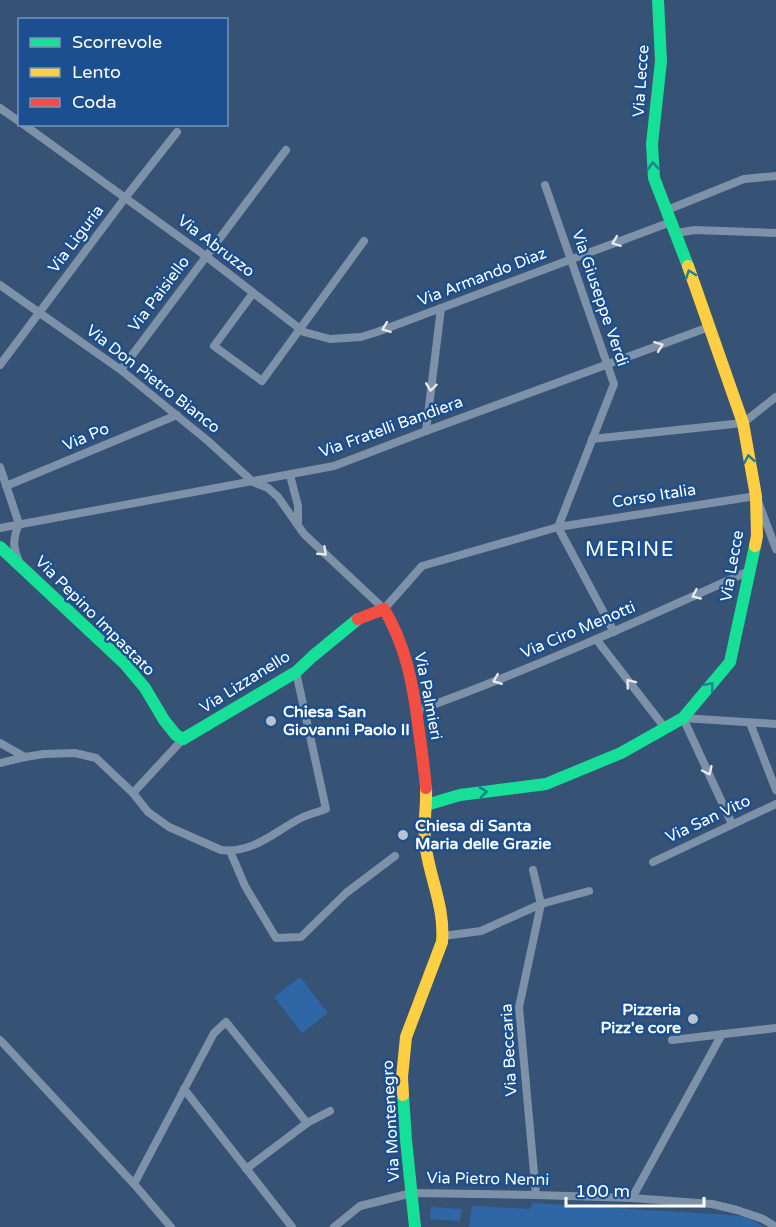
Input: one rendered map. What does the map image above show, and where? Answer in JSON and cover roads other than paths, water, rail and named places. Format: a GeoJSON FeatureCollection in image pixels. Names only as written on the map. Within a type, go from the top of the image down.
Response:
{"type":"FeatureCollection","features":[{"type":"Feature","properties":{"kind":"street","name":"Via Lecce"},"geometry":{"type":"LineString","coordinates":[[426,805],[460,795],[546,784],[621,753],[683,718],[730,662],[757,536],[756,496],[743,423],[654,178],[652,144],[661,61],[658,0]]}},
{"type":"Feature","properties":{"kind":"street","name":"Via Abruzzo"},"geometry":{"type":"LineString","coordinates":[[0,108],[18,121]]}},
{"type":"Feature","properties":{"kind":"street","name":"Via Abruzzo"},"geometry":{"type":"LineString","coordinates":[[25,126],[207,257],[301,329]]}},
{"type":"Feature","properties":{"kind":"street","name":"Via Liguria"},"geometry":{"type":"LineString","coordinates":[[0,365],[177,132]]}},
{"type":"Feature","properties":{"kind":"street","name":"Via Paisiello"},"geometry":{"type":"LineString","coordinates":[[121,370],[286,150]]}},
{"type":"Feature","properties":{"kind":"street"},"geometry":{"type":"LineString","coordinates":[[671,222],[744,179],[776,176]]}},
{"type":"Feature","properties":{"kind":"street","name":"Via Giuseppe Verdi"},"geometry":{"type":"LineString","coordinates":[[545,184],[614,384],[559,527]]}},
{"type":"Feature","properties":{"kind":"street"},"geometry":{"type":"LineString","coordinates":[[671,222],[695,230],[776,233]]}},
{"type":"Feature","properties":{"kind":"street","name":"Via Armando Diaz"},"geometry":{"type":"LineString","coordinates":[[301,329],[311,335],[330,339],[361,337],[671,222]]}},
{"type":"Feature","properties":{"kind":"street"},"geometry":{"type":"LineString","coordinates":[[253,293],[214,346],[262,381],[364,242]]}},
{"type":"Feature","properties":{"kind":"street","name":"Via Don Pietro Bianco"},"geometry":{"type":"LineString","coordinates":[[0,285],[121,370],[208,441],[253,482]]}},
{"type":"Feature","properties":{"kind":"street"},"geometry":{"type":"LineString","coordinates":[[426,431],[441,308]]}},
{"type":"Feature","properties":{"kind":"street","name":"Via Fratelli Bandiera"},"geometry":{"type":"LineString","coordinates":[[0,528],[334,466],[710,327]]}},
{"type":"Feature","properties":{"kind":"street"},"geometry":{"type":"LineString","coordinates":[[592,439],[743,423],[776,397]]}},
{"type":"Feature","properties":{"kind":"street","name":"Via Po"},"geometry":{"type":"LineString","coordinates":[[6,486],[177,415]]}},
{"type":"Feature","properties":{"kind":"street"},"geometry":{"type":"LineString","coordinates":[[0,467],[19,524],[14,537],[15,551],[21,566]]}},
{"type":"Feature","properties":{"kind":"street"},"geometry":{"type":"LineString","coordinates":[[290,475],[298,506],[298,525]]}},
{"type":"Feature","properties":{"kind":"street","name":"Via Palmieri"},"geometry":{"type":"LineString","coordinates":[[253,482],[268,488],[278,497],[304,534],[391,618],[404,652],[414,692],[426,805]]}},
{"type":"Feature","properties":{"kind":"street"},"geometry":{"type":"LineString","coordinates":[[756,496],[776,549]]}},
{"type":"Feature","properties":{"kind":"street","name":"Corso Italia"},"geometry":{"type":"LineString","coordinates":[[384,609],[422,566],[559,527],[756,496]]}},
{"type":"Feature","properties":{"kind":"street"},"geometry":{"type":"LineString","coordinates":[[559,527],[614,632]]}},
{"type":"Feature","properties":{"kind":"street","name":"Via Pepino Impastato"},"geometry":{"type":"LineString","coordinates":[[0,547],[124,663],[145,688],[164,720],[183,740]]}},
{"type":"Feature","properties":{"kind":"street","name":"Via Ciro Menotti"},"geometry":{"type":"LineString","coordinates":[[417,711],[614,632],[749,571]]}},
{"type":"Feature","properties":{"kind":"street","name":"Via Lizzanello"},"geometry":{"type":"LineString","coordinates":[[133,794],[183,740],[296,672],[356,620],[384,609]]}},
{"type":"Feature","properties":{"kind":"street"},"geometry":{"type":"LineString","coordinates":[[596,639],[665,728]]}},
{"type":"Feature","properties":{"kind":"street"},"geometry":{"type":"LineString","coordinates":[[0,763],[45,754],[75,753],[96,758],[148,812],[168,827],[221,850],[246,849],[302,818],[326,809],[296,672]]}},
{"type":"Feature","properties":{"kind":"street"},"geometry":{"type":"LineString","coordinates":[[732,824],[683,718],[776,724]]}},
{"type":"Feature","properties":{"kind":"street"},"geometry":{"type":"LineString","coordinates":[[750,723],[776,790]]}},
{"type":"Feature","properties":{"kind":"street"},"geometry":{"type":"LineString","coordinates":[[0,743],[25,757]]}},
{"type":"Feature","properties":{"kind":"street","name":"Via San Vito"},"geometry":{"type":"LineString","coordinates":[[653,862],[776,804]]}},
{"type":"Feature","properties":{"kind":"street","name":"Via Montenegro"},"geometry":{"type":"LineString","coordinates":[[415,1227],[406,1140],[403,1058],[406,1037],[444,931],[424,835],[426,805]]}},
{"type":"Feature","properties":{"kind":"street"},"geometry":{"type":"LineString","coordinates":[[230,851],[245,885],[276,938],[301,937],[346,893],[395,856]]}},
{"type":"Feature","properties":{"kind":"street","name":"Via Beccaria"},"geometry":{"type":"LineString","coordinates":[[533,870],[541,904],[519,1007],[536,1195]]}},
{"type":"Feature","properties":{"kind":"street"},"geometry":{"type":"LineString","coordinates":[[443,936],[481,931],[541,904],[589,891]]}},
{"type":"Feature","properties":{"kind":"street"},"geometry":{"type":"LineString","coordinates":[[134,1184],[214,1033],[226,1022],[307,1123]]}},
{"type":"Feature","properties":{"kind":"street"},"geometry":{"type":"LineString","coordinates":[[672,1040],[776,1028]]}},
{"type":"Feature","properties":{"kind":"street"},"geometry":{"type":"LineString","coordinates":[[632,1198],[722,1034]]}},
{"type":"Feature","properties":{"kind":"street"},"geometry":{"type":"LineString","coordinates":[[0,1040],[171,1227]]}},
{"type":"Feature","properties":{"kind":"street"},"geometry":{"type":"LineString","coordinates":[[184,1089],[292,1227]]}},
{"type":"Feature","properties":{"kind":"street"},"geometry":{"type":"LineString","coordinates":[[246,1169],[307,1123],[330,1111]]}},
{"type":"Feature","properties":{"kind":"street","name":"Via Pietro Nenni"},"geometry":{"type":"LineString","coordinates":[[334,1227],[360,1206],[412,1193],[632,1198],[712,1204],[763,1219],[776,1227]]}},
{"type":"Feature","properties":{"kind":"place","name":"Chiesa San Giovanni Paolo II"},"geometry":{"type":"Point","coordinates":[271,721]}},
{"type":"Feature","properties":{"kind":"place","name":"Chiesa di Santa Maria delle Grazie"},"geometry":{"type":"Point","coordinates":[403,835]}},
{"type":"Feature","properties":{"kind":"place","name":"Pizzeria Pizz'e core"},"geometry":{"type":"Point","coordinates":[693,1019]}},
{"type":"Feature","properties":{"kind":"district","name":"MERINE"},"geometry":{"type":"Point","coordinates":[630,550]}}]}
